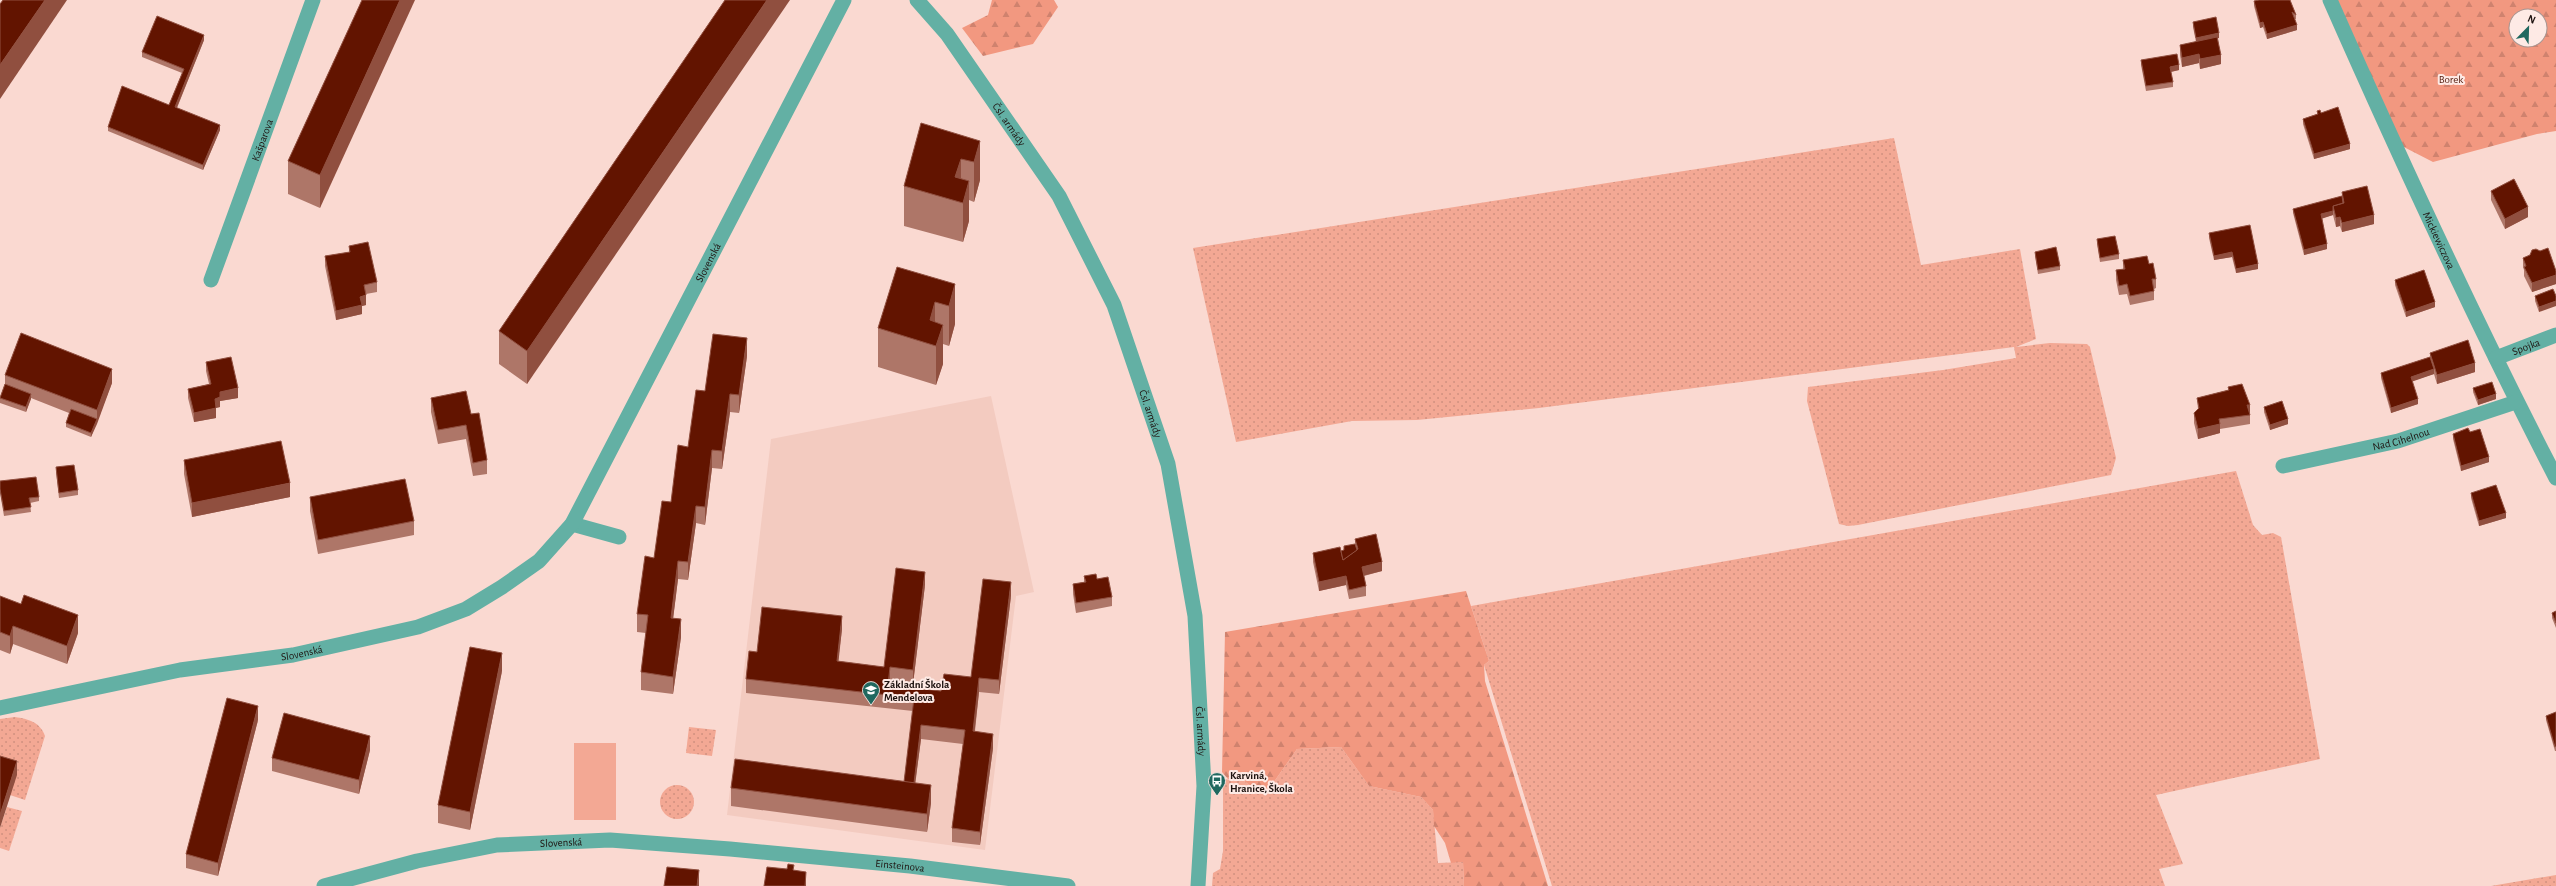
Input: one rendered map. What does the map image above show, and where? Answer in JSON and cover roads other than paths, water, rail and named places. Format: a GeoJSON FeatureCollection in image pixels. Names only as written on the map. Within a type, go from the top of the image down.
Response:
{"type":"FeatureCollection","features":[{"type":"Feature","properties":{"kind":"street","name":"Kašparova"},"geometry":{"type":"LineString","coordinates":[[211,280],[313,0]]}},
{"type":"Feature","properties":{"kind":"street","name":"Slovenská"},"geometry":{"type":"LineString","coordinates":[[0,708],[180,670],[292,655],[418,627],[466,609],[502,587],[539,561],[572,524],[844,0]]}},
{"type":"Feature","properties":{"kind":"street","name":"Čsl. armády"},"geometry":{"type":"LineString","coordinates":[[917,0],[947,34],[1059,196],[1114,305],[1168,464],[1196,623],[1204,786],[1198,886]]}},
{"type":"Feature","properties":{"kind":"street","name":"Mickiewiczova"},"geometry":{"type":"LineString","coordinates":[[2330,0],[2400,158],[2516,402],[2556,478]]}},
{"type":"Feature","properties":{"kind":"street","name":"Spojka"},"geometry":{"type":"LineString","coordinates":[[2496,358],[2556,335]]}},
{"type":"Feature","properties":{"kind":"street","name":"Nad Cihelnou"},"geometry":{"type":"LineString","coordinates":[[2283,466],[2398,441],[2516,402]]}},
{"type":"Feature","properties":{"kind":"street"},"geometry":{"type":"LineString","coordinates":[[572,524],[619,537]]}},
{"type":"Feature","properties":{"kind":"street","name":"Slovenská"},"geometry":{"type":"LineString","coordinates":[[324,886],[416,861],[497,845],[610,840],[730,849]]}},
{"type":"Feature","properties":{"kind":"street","name":"Einsteinova"},"geometry":{"type":"LineString","coordinates":[[730,849],[910,866],[1068,886]]}},
{"type":"Feature","properties":{"kind":"place","name":"Základní Škola Mendelova"},"geometry":{"type":"Point","coordinates":[871,705]}},
{"type":"Feature","properties":{"kind":"place","name":"Karviná, Hranice, Škola"},"geometry":{"type":"Point","coordinates":[1217,796]}},
{"type":"Feature","properties":{"kind":"park label","name":"Borek"},"geometry":{"type":"Point","coordinates":[2451,79]}}]}
